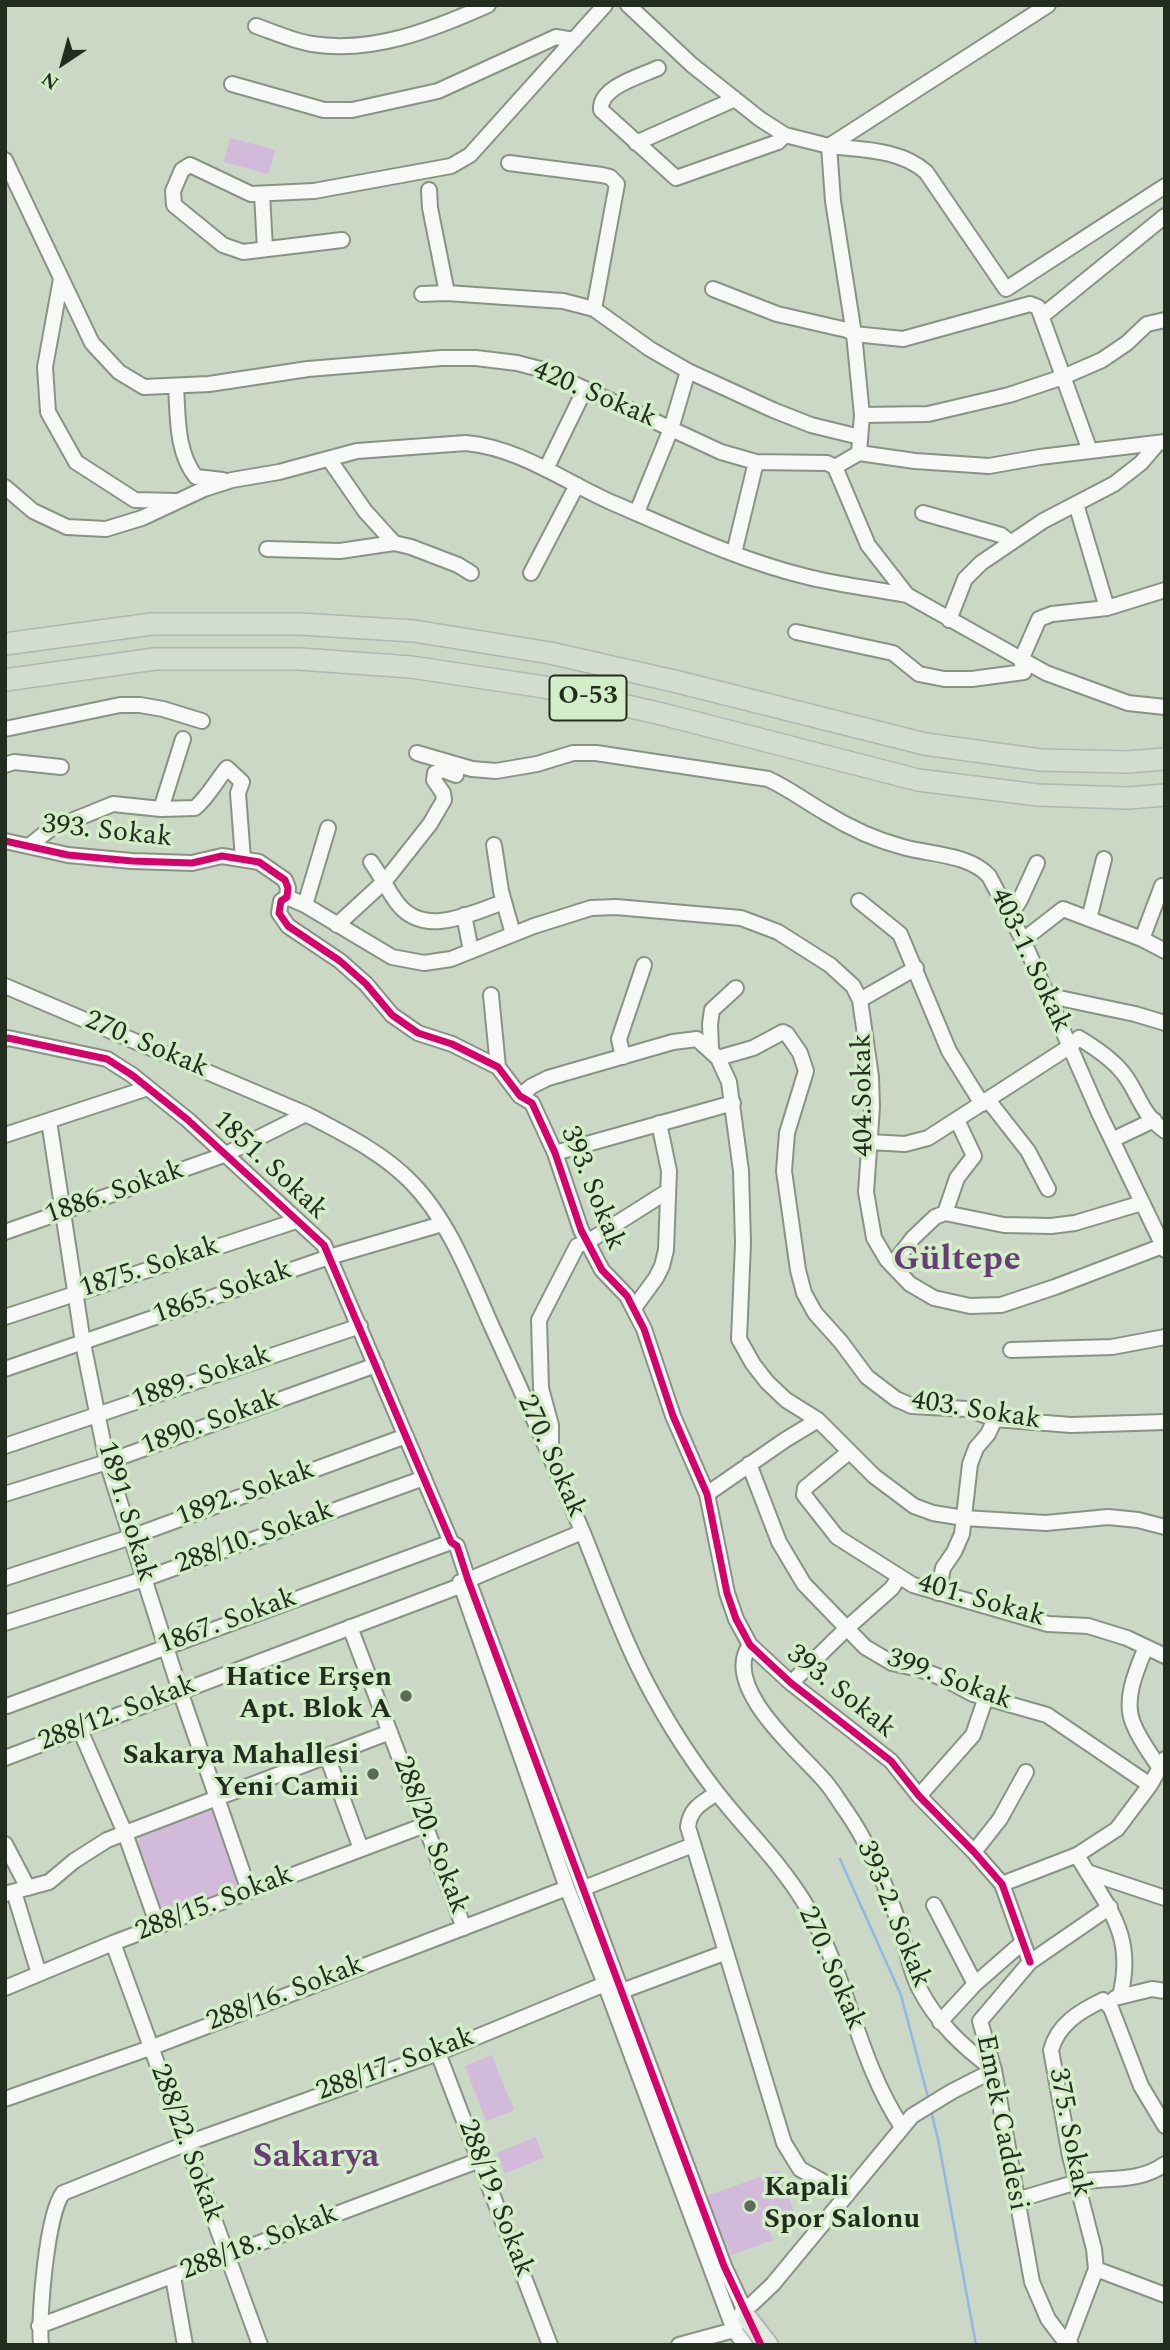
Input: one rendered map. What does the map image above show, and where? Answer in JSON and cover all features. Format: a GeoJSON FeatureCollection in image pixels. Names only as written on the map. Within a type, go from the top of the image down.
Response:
{"type":"FeatureCollection","features":[{"type":"Feature","properties":{"kind":"highway","name":"O-53"},"geometry":{"type":"LineString","coordinates":[[5,644],[152,624],[300,624],[414,631],[550,653],[925,744],[1041,760],[1127,762],[1165,759]]}},
{"type":"Feature","properties":{"kind":"highway","name":"O-53"},"geometry":{"type":"LineString","coordinates":[[5,680],[155,659],[299,659],[411,667],[544,687],[919,779],[1038,795],[1128,798],[1165,795]]}},
{"type":"Feature","properties":{"kind":"main road"},"geometry":{"type":"LineString","coordinates":[[742,2319],[768,2345]]}},
{"type":"Feature","properties":{"kind":"street"},"geometry":{"type":"LineString","coordinates":[[256,26],[309,44],[358,46],[387,41],[446,24],[488,5]]}},
{"type":"Feature","properties":{"kind":"street"},"geometry":{"type":"LineString","coordinates":[[342,240],[243,252],[223,245],[179,210],[172,196],[182,170],[190,165],[241,190],[262,194],[314,191],[461,162],[605,5]]}},
{"type":"Feature","properties":{"kind":"street"},"geometry":{"type":"LineString","coordinates":[[628,5],[692,65],[785,135],[829,146],[893,154],[920,167],[1006,289],[1165,186]]}},
{"type":"Feature","properties":{"kind":"street"},"geometry":{"type":"LineString","coordinates":[[829,146],[1048,5]]}},
{"type":"Feature","properties":{"kind":"street"},"geometry":{"type":"LineString","coordinates":[[232,84],[324,110],[352,110],[438,91],[556,37],[573,40]]}},
{"type":"Feature","properties":{"kind":"street"},"geometry":{"type":"LineString","coordinates":[[658,68],[608,91],[600,103],[602,113],[676,178],[778,142],[785,135]]}},
{"type":"Feature","properties":{"kind":"street"},"geometry":{"type":"LineString","coordinates":[[636,143],[735,99]]}},
{"type":"Feature","properties":{"kind":"street"},"geometry":{"type":"LineString","coordinates":[[829,146],[833,201],[854,334],[862,415],[859,453]]}},
{"type":"Feature","properties":{"kind":"street","name":"420. Sokak"},"geometry":{"type":"LineString","coordinates":[[5,160],[92,343],[118,372],[144,387],[209,384],[307,369],[441,358],[476,358],[517,363],[544,370],[721,452],[756,462],[827,463],[835,467]]}},
{"type":"Feature","properties":{"kind":"street"},"geometry":{"type":"LineString","coordinates":[[509,163],[602,175],[610,177],[617,184],[594,309]]}},
{"type":"Feature","properties":{"kind":"street"},"geometry":{"type":"LineString","coordinates":[[429,190],[447,293]]}},
{"type":"Feature","properties":{"kind":"street"},"geometry":{"type":"LineString","coordinates":[[262,194],[265,249]]}},
{"type":"Feature","properties":{"kind":"street"},"geometry":{"type":"LineString","coordinates":[[1042,316],[1165,216]]}},
{"type":"Feature","properties":{"kind":"street"},"geometry":{"type":"LineString","coordinates":[[61,279],[45,367],[48,412],[76,462],[135,500],[178,501]]}},
{"type":"Feature","properties":{"kind":"street"},"geometry":{"type":"LineString","coordinates":[[713,289],[776,314],[847,330],[854,334],[903,339],[1030,304],[1038,307],[1090,451]]}},
{"type":"Feature","properties":{"kind":"street"},"geometry":{"type":"LineString","coordinates":[[422,294],[447,293],[562,302],[594,309],[650,349],[688,371],[811,425],[860,437]]}},
{"type":"Feature","properties":{"kind":"street"},"geometry":{"type":"LineString","coordinates":[[862,415],[928,414],[1009,394],[1063,377],[1102,360],[1127,343],[1147,324],[1165,320]]}},
{"type":"Feature","properties":{"kind":"street"},"geometry":{"type":"LineString","coordinates":[[637,512],[671,429],[688,371]]}},
{"type":"Feature","properties":{"kind":"street"},"geometry":{"type":"LineString","coordinates":[[176,386],[182,448],[191,470],[196,477],[232,480]]}},
{"type":"Feature","properties":{"kind":"street"},"geometry":{"type":"LineString","coordinates":[[546,469],[585,389]]}},
{"type":"Feature","properties":{"kind":"street"},"geometry":{"type":"LineString","coordinates":[[907,596],[868,545],[835,467],[859,453],[915,461],[989,466],[1161,442]]}},
{"type":"Feature","properties":{"kind":"street"},"geometry":{"type":"LineString","coordinates":[[949,620],[965,579],[981,563],[1043,521],[1114,484],[1141,463],[1161,442]]}},
{"type":"Feature","properties":{"kind":"street"},"geometry":{"type":"LineString","coordinates":[[5,487],[33,511],[67,527],[106,529],[142,518],[204,489],[232,480],[279,472],[357,451],[482,444],[546,469],[637,512],[734,553],[808,577],[907,596],[1046,673],[1128,703],[1165,707]]}},
{"type":"Feature","properties":{"kind":"street"},"geometry":{"type":"LineString","coordinates":[[329,459],[365,511],[394,543]]}},
{"type":"Feature","properties":{"kind":"street"},"geometry":{"type":"LineString","coordinates":[[734,553],[756,462]]}},
{"type":"Feature","properties":{"kind":"street"},"geometry":{"type":"LineString","coordinates":[[531,573],[577,485]]}},
{"type":"Feature","properties":{"kind":"street"},"geometry":{"type":"LineString","coordinates":[[1076,504],[1107,608]]}},
{"type":"Feature","properties":{"kind":"street"},"geometry":{"type":"LineString","coordinates":[[923,513],[1001,535],[1010,542]]}},
{"type":"Feature","properties":{"kind":"street"},"geometry":{"type":"LineString","coordinates":[[267,549],[340,551],[394,543],[458,565],[471,573]]}},
{"type":"Feature","properties":{"kind":"street"},"geometry":{"type":"LineString","coordinates":[[796,632],[892,653],[919,674],[944,679],[972,679],[1024,672],[1021,660],[1039,619],[1052,614],[1107,608],[1165,590]]}},
{"type":"Feature","properties":{"kind":"street"},"geometry":{"type":"LineString","coordinates":[[5,729],[120,705],[163,709],[202,721]]}},
{"type":"Feature","properties":{"kind":"street"},"geometry":{"type":"LineString","coordinates":[[160,809],[183,739]]}},
{"type":"Feature","properties":{"kind":"street","name":"403-1. Sokak"},"geometry":{"type":"LineString","coordinates":[[416,754],[472,769],[496,771],[537,764],[573,753],[596,753],[768,779],[785,786],[860,832],[902,847],[965,861],[982,869],[989,876],[1023,940],[1045,995],[1164,1247]]}},
{"type":"Feature","properties":{"kind":"street"},"geometry":{"type":"LineString","coordinates":[[5,765],[14,762],[61,767]]}},
{"type":"Feature","properties":{"kind":"street"},"geometry":{"type":"LineString","coordinates":[[29,846],[48,831],[113,804],[160,809],[195,808],[227,768],[242,782],[238,793],[243,859]]}},
{"type":"Feature","properties":{"kind":"street"},"geometry":{"type":"LineString","coordinates":[[337,925],[385,881],[430,824],[443,802],[443,793],[434,780],[435,773],[443,770],[464,777],[479,778],[496,771]]}},
{"type":"Feature","properties":{"kind":"street"},"geometry":{"type":"LineString","coordinates":[[305,905],[328,828]]}},
{"type":"Feature","properties":{"kind":"street","name":"393. Sokak"},"geometry":{"type":"LineString","coordinates":[[5,841],[68,855],[132,862],[192,863],[222,856],[259,862],[285,880],[287,897],[281,901],[279,913],[288,926],[340,961],[366,984],[392,1015],[418,1033],[452,1044],[498,1067],[520,1096],[532,1102],[555,1153],[583,1243],[602,1270],[627,1296],[645,1329],[673,1416],[706,1494],[727,1593],[736,1619],[750,1645],[791,1684],[891,1761],[919,1796],[974,1852],[1002,1884],[1030,1962]]}},
{"type":"Feature","properties":{"kind":"street"},"geometry":{"type":"LineString","coordinates":[[494,845],[504,902],[513,934]]}},
{"type":"Feature","properties":{"kind":"street"},"geometry":{"type":"LineString","coordinates":[[1089,919],[1104,859]]}},
{"type":"Feature","properties":{"kind":"street"},"geometry":{"type":"LineString","coordinates":[[372,862],[398,905],[420,920],[448,920],[504,902]]}},
{"type":"Feature","properties":{"kind":"street"},"geometry":{"type":"LineString","coordinates":[[1010,916],[1037,863]]}},
{"type":"Feature","properties":{"kind":"street"},"geometry":{"type":"LineString","coordinates":[[1142,939],[1162,886]]}},
{"type":"Feature","properties":{"kind":"street","name":"404.Sokak"},"geometry":{"type":"LineString","coordinates":[[287,897],[392,957],[424,963],[451,959],[513,934],[591,908],[616,907],[741,918],[778,932],[830,965],[853,986],[860,1000],[871,1077],[866,1192],[874,1238],[892,1265],[910,1284],[934,1298],[970,1306],[1001,1305],[1164,1247]]}},
{"type":"Feature","properties":{"kind":"street"},"geometry":{"type":"LineString","coordinates":[[859,901],[900,934],[949,1051],[985,1102],[1028,1151],[1048,1189]]}},
{"type":"Feature","properties":{"kind":"street"},"geometry":{"type":"LineString","coordinates":[[1023,940],[1063,909],[1142,939],[1165,951]]}},
{"type":"Feature","properties":{"kind":"street"},"geometry":{"type":"LineString","coordinates":[[464,915],[471,951]]}},
{"type":"Feature","properties":{"kind":"street"},"geometry":{"type":"LineString","coordinates":[[623,1057],[619,1039],[644,965]]}},
{"type":"Feature","properties":{"kind":"street"},"geometry":{"type":"LineString","coordinates":[[860,1000],[916,968]]}},
{"type":"Feature","properties":{"kind":"street","name":"270. Sokak"},"geometry":{"type":"LineString","coordinates":[[5,986],[306,1114],[385,1160],[411,1182],[435,1210],[466,1268],[637,1664],[670,1726],[717,1793],[786,1877],[810,1913],[823,1937],[875,2080],[902,2127]]}},
{"type":"Feature","properties":{"kind":"street"},"geometry":{"type":"LineString","coordinates":[[714,1054],[710,1024],[712,1010],[736,988]]}},
{"type":"Feature","properties":{"kind":"street"},"geometry":{"type":"LineString","coordinates":[[491,995],[498,1067]]}},
{"type":"Feature","properties":{"kind":"street"},"geometry":{"type":"LineString","coordinates":[[1045,995],[1165,1023]]}},
{"type":"Feature","properties":{"kind":"street","name":"403. Sokak"},"geometry":{"type":"LineString","coordinates":[[714,1054],[753,1048],[783,1032],[800,1053],[806,1071],[788,1133],[784,1171],[798,1270],[804,1293],[815,1313],[867,1377],[896,1399],[912,1406],[967,1409],[995,1419],[1071,1425],[1165,1422]]}},
{"type":"Feature","properties":{"kind":"street","name":"1851. Sokak"},"geometry":{"type":"LineString","coordinates":[[5,1040],[8,1038],[107,1059],[149,1088],[188,1120],[324,1245],[454,1544],[464,1583]]}},
{"type":"Feature","properties":{"kind":"street"},"geometry":{"type":"LineString","coordinates":[[869,1142],[905,1144],[928,1138],[1080,1038],[1123,1073],[1140,1106],[1165,1131]]}},
{"type":"Feature","properties":{"kind":"street"},"geometry":{"type":"LineString","coordinates":[[520,1096],[548,1077],[673,1042],[697,1039],[714,1054],[729,1082],[741,1171],[743,1243],[739,1339],[767,1382],[786,1400],[818,1420],[896,1494],[914,1506],[933,1513],[964,1518],[1046,1523],[1108,1517],[1139,1520],[1165,1527]]}},
{"type":"Feature","properties":{"kind":"street"},"geometry":{"type":"LineString","coordinates":[[5,1135],[149,1088]]}},
{"type":"Feature","properties":{"kind":"street"},"geometry":{"type":"LineString","coordinates":[[555,1153],[733,1103]]}},
{"type":"Feature","properties":{"kind":"street","name":"1886. Sokak"},"geometry":{"type":"LineString","coordinates":[[5,1232],[224,1155],[306,1114]]}},
{"type":"Feature","properties":{"kind":"street"},"geometry":{"type":"LineString","coordinates":[[945,1213],[957,1178],[974,1156],[957,1120]]}},
{"type":"Feature","properties":{"kind":"street"},"geometry":{"type":"LineString","coordinates":[[1112,1140],[1154,1120]]}},
{"type":"Feature","properties":{"kind":"street","name":"1891. Sokak"},"geometry":{"type":"LineString","coordinates":[[49,1121],[83,1343],[107,1462],[180,1691],[249,1892]]}},
{"type":"Feature","properties":{"kind":"street"},"geometry":{"type":"LineString","coordinates":[[634,1308],[662,1266],[667,1238],[669,1171],[659,1123]]}},
{"type":"Feature","properties":{"kind":"street"},"geometry":{"type":"LineString","coordinates":[[551,1461],[551,1425],[541,1388],[539,1320],[583,1243],[668,1191]]}},
{"type":"Feature","properties":{"kind":"street"},"geometry":{"type":"LineString","coordinates":[[892,1265],[913,1238],[935,1217],[945,1213],[1004,1225],[1051,1226],[1075,1223],[1142,1203]]}},
{"type":"Feature","properties":{"kind":"street","name":"1875. Sokak"},"geometry":{"type":"LineString","coordinates":[[5,1317],[296,1221]]}},
{"type":"Feature","properties":{"kind":"street","name":"1865. Sokak"},"geometry":{"type":"LineString","coordinates":[[5,1369],[329,1257],[442,1224]]}},
{"type":"Feature","properties":{"kind":"street","name":"1889. Sokak"},"geometry":{"type":"LineString","coordinates":[[5,1446],[360,1326]]}},
{"type":"Feature","properties":{"kind":"street"},"geometry":{"type":"LineString","coordinates":[[1011,1350],[1112,1347],[1165,1337]]}},
{"type":"Feature","properties":{"kind":"street","name":"1890. Sokak"},"geometry":{"type":"LineString","coordinates":[[5,1494],[107,1462],[376,1365]]}},
{"type":"Feature","properties":{"kind":"street"},"geometry":{"type":"LineString","coordinates":[[938,1593],[943,1568],[962,1534],[970,1464],[976,1448],[988,1434],[995,1419]]}},
{"type":"Feature","properties":{"kind":"street"},"geometry":{"type":"LineString","coordinates":[[706,1494],[818,1420]]}},
{"type":"Feature","properties":{"kind":"street","name":"1892. Sokak"},"geometry":{"type":"LineString","coordinates":[[5,1578],[131,1537],[406,1436]]}},
{"type":"Feature","properties":{"kind":"street","name":"401. Sokak"},"geometry":{"type":"LineString","coordinates":[[849,1452],[805,1488],[804,1495],[837,1537],[913,1586],[1048,1624],[1088,1626],[1126,1638],[1165,1656]]}},
{"type":"Feature","properties":{"kind":"street","name":"399. Sokak"},"geometry":{"type":"LineString","coordinates":[[749,1464],[779,1542],[804,1584],[846,1629],[876,1655],[892,1663],[919,1669],[973,1693],[1047,1715],[1150,1785]]}},
{"type":"Feature","properties":{"kind":"street","name":"288/10. Sokak"},"geometry":{"type":"LineString","coordinates":[[5,1623],[144,1579],[424,1478]]}},
{"type":"Feature","properties":{"kind":"street","name":"288/12. Sokak"},"geometry":{"type":"LineString","coordinates":[[5,1758],[464,1583],[582,1532]]}},
{"type":"Feature","properties":{"kind":"street","name":"1867. Sokak"},"geometry":{"type":"LineString","coordinates":[[7,1706],[166,1646],[454,1544]]}},
{"type":"Feature","properties":{"kind":"street"},"geometry":{"type":"LineString","coordinates":[[791,1684],[892,1588],[899,1577]]}},
{"type":"Feature","properties":{"kind":"street"},"geometry":{"type":"LineString","coordinates":[[464,1583],[584,1888],[724,2266],[742,2319],[745,2345]]}},
{"type":"Feature","properties":{"kind":"street"},"geometry":{"type":"LineString","coordinates":[[464,1583],[566,1888],[742,2319],[761,2345]]}},
{"type":"Feature","properties":{"kind":"street","name":"288/20. Sokak"},"geometry":{"type":"LineString","coordinates":[[350,1627],[464,1927]]}},
{"type":"Feature","properties":{"kind":"street","name":"393-2. Sokak"},"geometry":{"type":"LineString","coordinates":[[750,1645],[744,1662],[752,1698],[823,1779],[856,1826],[894,1911],[918,1986],[940,2022],[963,2046],[994,2070]]}},
{"type":"Feature","properties":{"kind":"street"},"geometry":{"type":"LineString","coordinates":[[1002,1884],[1077,1855],[1117,1829],[1150,1785],[1162,1763],[1132,1722],[1130,1709],[1136,1670],[1146,1647]]}},
{"type":"Feature","properties":{"kind":"street"},"geometry":{"type":"LineString","coordinates":[[919,1796],[973,1735],[986,1697]]}},
{"type":"Feature","properties":{"kind":"street"},"geometry":{"type":"LineString","coordinates":[[80,1730],[125,1833],[158,1926]]}},
{"type":"Feature","properties":{"kind":"street"},"geometry":{"type":"LineString","coordinates":[[16,1891],[48,1882],[107,1840],[390,1732]]}},
{"type":"Feature","properties":{"kind":"street"},"geometry":{"type":"LineString","coordinates":[[327,1756],[361,1849]]}},
{"type":"Feature","properties":{"kind":"street"},"geometry":{"type":"LineString","coordinates":[[974,1852],[1000,1819],[1026,1772]]}},
{"type":"Feature","properties":{"kind":"street"},"geometry":{"type":"LineString","coordinates":[[717,1793],[696,1807],[689,1816],[688,1827],[783,2143],[800,2169],[847,2195]]}},
{"type":"Feature","properties":{"kind":"street","name":"288/15. Sokak"},"geometry":{"type":"LineString","coordinates":[[5,1988],[113,1943],[425,1825]]}},
{"type":"Feature","properties":{"kind":"street"},"geometry":{"type":"LineString","coordinates":[[5,1844],[39,1974]]}},
{"type":"Feature","properties":{"kind":"street"},"geometry":{"type":"LineString","coordinates":[[584,1888],[693,1845]]}},
{"type":"Feature","properties":{"kind":"street"},"geometry":{"type":"LineString","coordinates":[[1077,1855],[1110,1907],[1119,1927],[1125,1955],[1124,1982],[1120,1996]]}},
{"type":"Feature","properties":{"kind":"street"},"geometry":{"type":"LineString","coordinates":[[1087,1872],[1165,1898]]}},
{"type":"Feature","properties":{"kind":"street","name":"288/16. Sokak"},"geometry":{"type":"LineString","coordinates":[[5,2099],[150,2048],[566,1888]]}},
{"type":"Feature","properties":{"kind":"street"},"geometry":{"type":"LineString","coordinates":[[934,1905],[975,1984]]}},
{"type":"Feature","properties":{"kind":"street","name":"Emek Caddesi"},"geometry":{"type":"LineString","coordinates":[[1070,2344],[1048,2319],[1032,2282],[994,2070],[980,2021],[1030,1962],[1110,1907]]}},
{"type":"Feature","properties":{"kind":"street"},"geometry":{"type":"LineString","coordinates":[[940,2022],[975,1984],[1023,1942]]}},
{"type":"Feature","properties":{"kind":"street","name":"288/22. Sokak"},"geometry":{"type":"LineString","coordinates":[[113,1943],[260,2345]]}},
{"type":"Feature","properties":{"kind":"street"},"geometry":{"type":"LineString","coordinates":[[622,1991],[724,1953]]}},
{"type":"Feature","properties":{"kind":"street","name":"288/17. Sokak"},"geometry":{"type":"LineString","coordinates":[[41,2345],[39,2326],[52,2219],[57,2201],[63,2193],[185,2144],[438,2053],[605,1984]]}},
{"type":"Feature","properties":{"kind":"street","name":"375. Sokak"},"geometry":{"type":"LineString","coordinates":[[1096,2269],[1070,2156],[1051,2050],[1066,2022],[1103,2000],[1153,1990],[1165,1991]]}},
{"type":"Feature","properties":{"kind":"street"},"geometry":{"type":"LineString","coordinates":[[1103,2000],[1111,2008],[1141,2086],[1165,2126]]}},
{"type":"Feature","properties":{"kind":"street","name":"288/19. Sokak"},"geometry":{"type":"LineString","coordinates":[[438,2053],[550,2345]]}},
{"type":"Feature","properties":{"kind":"street"},"geometry":{"type":"LineString","coordinates":[[679,2345],[742,2319],[912,2116],[994,2070]]}},
{"type":"Feature","properties":{"kind":"street","name":"288/18. Sokak"},"geometry":{"type":"LineString","coordinates":[[39,2326],[480,2160]]}},
{"type":"Feature","properties":{"kind":"street"},"geometry":{"type":"LineString","coordinates":[[1016,2200],[1077,2183],[1135,2178],[1153,2172],[1165,2164]]}},
{"type":"Feature","properties":{"kind":"street"},"geometry":{"type":"LineString","coordinates":[[1070,2344],[1096,2269],[1165,2295]]}},
{"type":"Feature","properties":{"kind":"street"},"geometry":{"type":"LineString","coordinates":[[173,2277],[185,2345]]}},
{"type":"Feature","properties":{"kind":"shaded area"},"geometry":{"type":"Polygon","coordinates":[[[230,138],[275,150],[269,174],[224,162],[230,138]]]}},
{"type":"Feature","properties":{"kind":"shaded area"},"geometry":{"type":"Polygon","coordinates":[[[211,1809],[242,1887],[164,1916],[142,1868],[139,1837],[211,1809]]]}},
{"type":"Feature","properties":{"kind":"shaded area"},"geometry":{"type":"Polygon","coordinates":[[[492,2055],[514,2110],[486,2121],[465,2066],[492,2055]]]}},
{"type":"Feature","properties":{"kind":"shaded area"},"geometry":{"type":"Polygon","coordinates":[[[536,2137],[544,2158],[505,2173],[497,2153],[536,2137]]]}},
{"type":"Feature","properties":{"kind":"shaded area","name":"Kapali Spor Salonu"},"geometry":{"type":"Polygon","coordinates":[[[779,2170],[795,2215],[767,2224],[773,2240],[731,2255],[704,2197],[779,2170]]]}},
{"type":"Feature","properties":{"kind":"waterway"},"geometry":{"type":"LineString","coordinates":[[840,1859],[901,1995],[929,2101]]}},
{"type":"Feature","properties":{"kind":"waterway"},"geometry":{"type":"LineString","coordinates":[[931,2111],[976,2345]]}},
{"type":"Feature","properties":{"kind":"cycle path"},"geometry":{"type":"LineString","coordinates":[[5,841],[68,855],[132,861],[192,863],[222,856],[259,862],[285,880],[287,897],[281,901],[279,913],[288,926],[340,961],[366,984],[392,1015],[418,1033],[452,1044],[498,1067],[520,1096],[532,1103],[555,1153],[581,1230],[602,1270],[627,1296],[644,1329],[673,1416],[707,1494],[727,1593],[736,1619],[750,1645],[791,1683],[891,1761],[919,1796],[974,1852],[1002,1884],[1030,1962]]}},
{"type":"Feature","properties":{"kind":"cycle path"},"geometry":{"type":"LineString","coordinates":[[5,1039],[107,1059],[132,1075],[188,1120],[324,1245],[451,1542],[457,1546],[724,2266],[761,2345]]}},
{"type":"Feature","properties":{"kind":"place","name":"Hatice Erşen Apt. Blok A"},"geometry":{"type":"Point","coordinates":[406,1696]}},
{"type":"Feature","properties":{"kind":"place","name":"Sakarya Mahallesi Yeni Camii"},"geometry":{"type":"Point","coordinates":[373,1774]}},
{"type":"Feature","properties":{"kind":"place","name":"Kapali Spor Salonu"},"geometry":{"type":"Point","coordinates":[750,2206]}},
{"type":"Feature","properties":{"kind":"district","name":"Gültepe"},"geometry":{"type":"Point","coordinates":[957,1262]}},
{"type":"Feature","properties":{"kind":"district","name":"Sakarya"},"geometry":{"type":"Point","coordinates":[316,2159]}}]}
